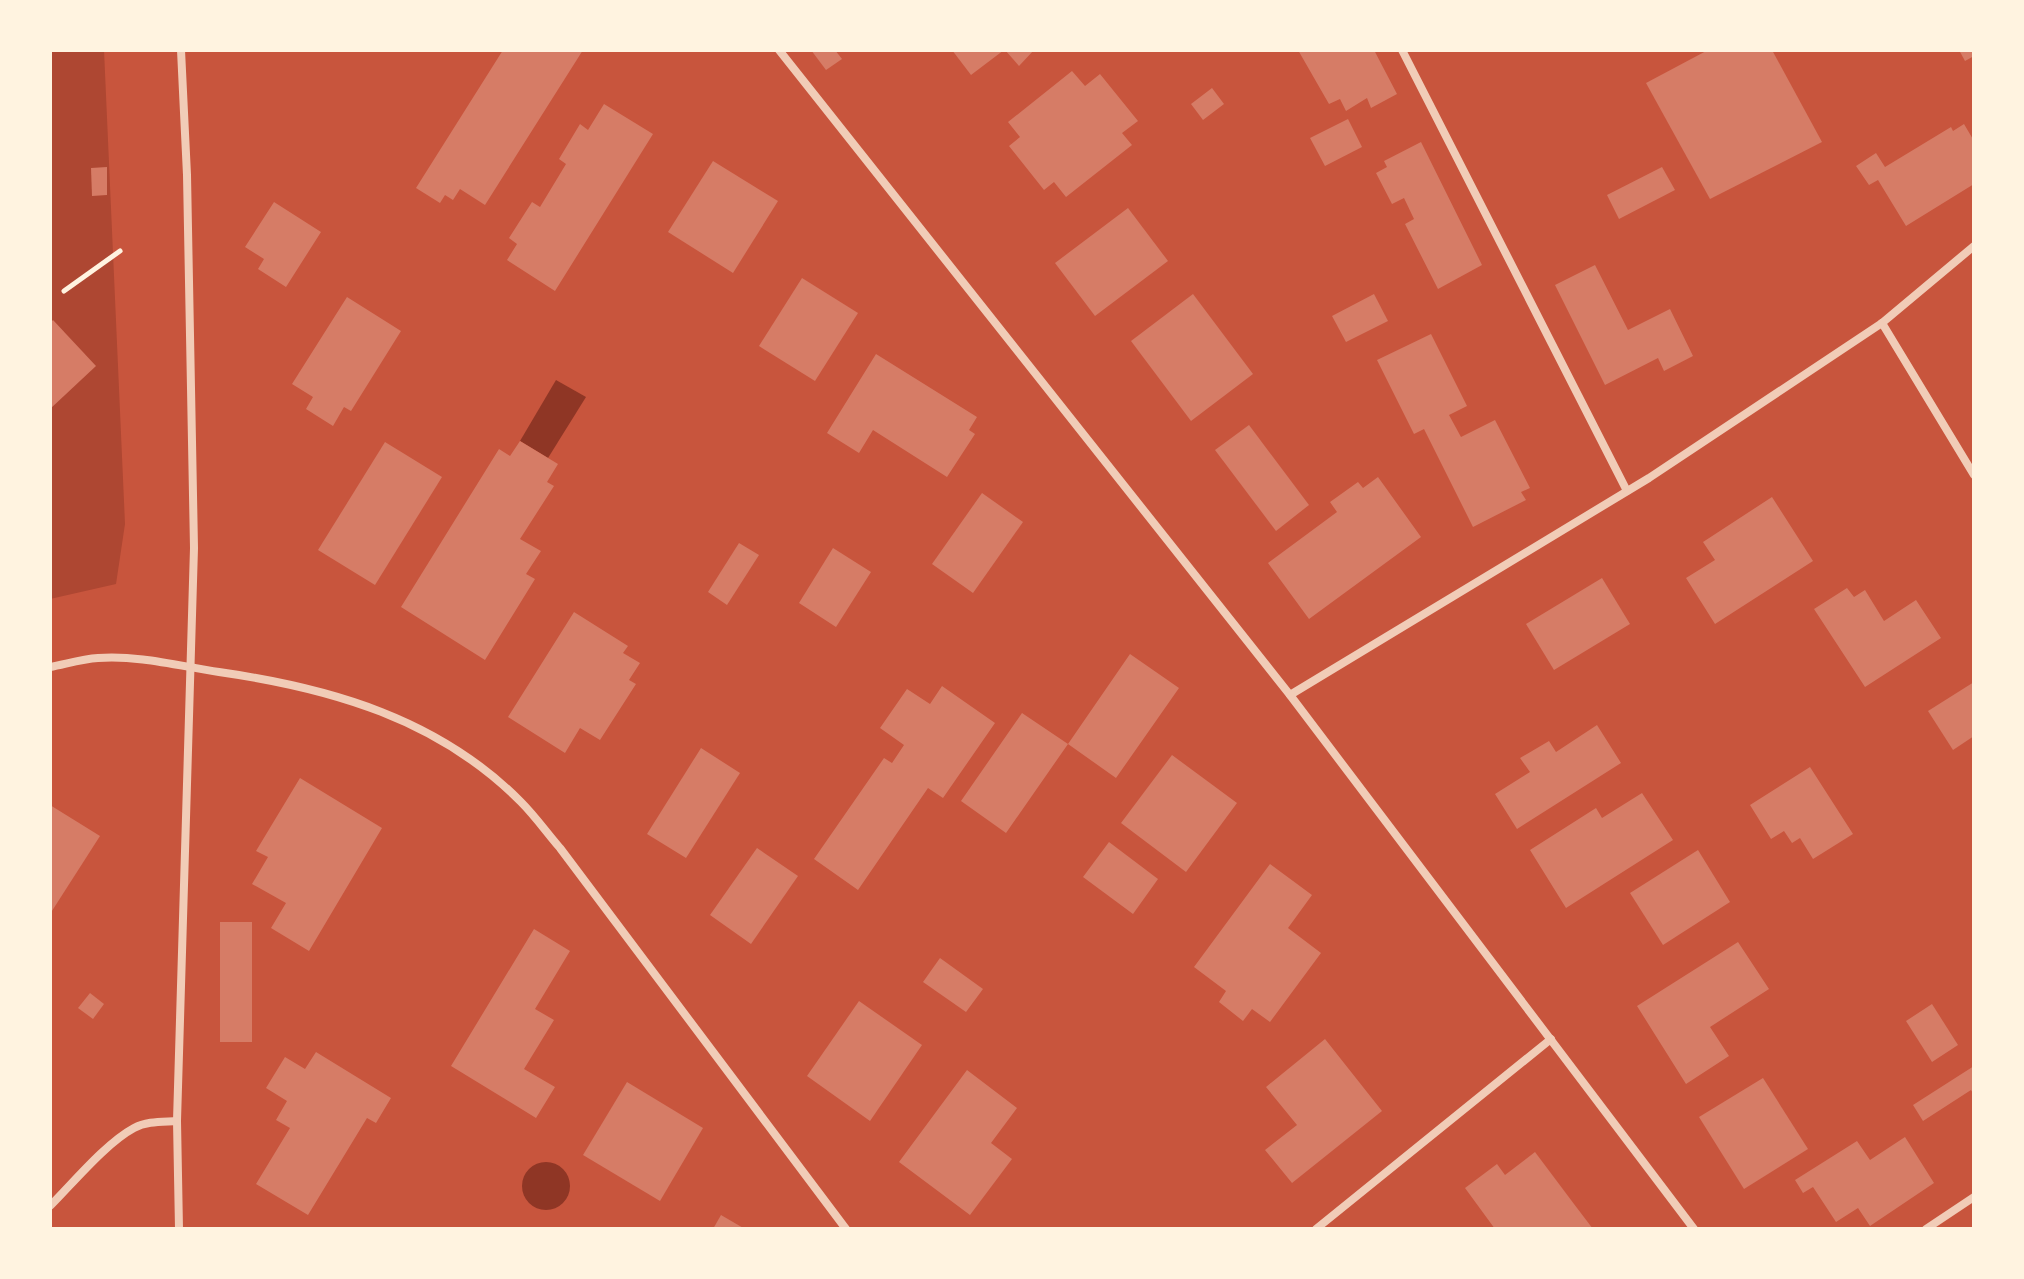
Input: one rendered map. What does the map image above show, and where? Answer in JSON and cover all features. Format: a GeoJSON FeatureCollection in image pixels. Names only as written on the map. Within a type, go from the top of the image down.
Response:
{"type":"FeatureCollection","features":[{"type":"Feature","properties":{"kind":"street"},"geometry":{"type":"LineString","coordinates":[[179,1229],[177,1121],[194,548],[187,175],[181,50]]}},
{"type":"Feature","properties":{"kind":"street"},"geometry":{"type":"LineString","coordinates":[[779,50],[1290,695],[1694,1229]]}},
{"type":"Feature","properties":{"kind":"street"},"geometry":{"type":"LineString","coordinates":[[1402,50],[1627,491]]}},
{"type":"Feature","properties":{"kind":"street"},"geometry":{"type":"LineString","coordinates":[[1290,695],[1627,491],[1882,323],[1974,246]]}},
{"type":"Feature","properties":{"kind":"street"},"geometry":{"type":"LineString","coordinates":[[1882,323],[1974,475]]}},
{"type":"Feature","properties":{"kind":"street"},"geometry":{"type":"LineString","coordinates":[[50,667],[97,658],[137,659],[282,681],[372,707],[431,733],[486,770],[521,802],[560,848],[846,1229]]}},
{"type":"Feature","properties":{"kind":"street"},"geometry":{"type":"LineString","coordinates":[[1316,1229],[1551,1039]]}},
{"type":"Feature","properties":{"kind":"street"},"geometry":{"type":"LineString","coordinates":[[50,1206],[134,1128],[153,1122],[177,1121]]}},
{"type":"Feature","properties":{"kind":"street"},"geometry":{"type":"LineString","coordinates":[[1926,1229],[1974,1197]]}},
{"type":"Feature","properties":{"kind":"path"},"geometry":{"type":"LineString","coordinates":[[64,291],[120,251]]}},
{"type":"Feature","properties":{"kind":"shaded area"},"geometry":{"type":"Polygon","coordinates":[[[50,50],[104,50],[125,524],[116,584],[50,599],[50,50]]]}},
{"type":"Feature","properties":{"kind":"shaded area"},"geometry":{"type":"Polygon","coordinates":[[[556,380],[586,397],[548,458],[520,441],[556,380]]]}},
{"type":"Feature","properties":{"kind":"shaded area"},"geometry":{"type":"Polygon","coordinates":[[[546,1162],[563,1169],[570,1186],[563,1203],[546,1210],[529,1203],[522,1186],[529,1169],[546,1162]]]}},
{"type":"Feature","properties":{"kind":"building"},"geometry":{"type":"Polygon","coordinates":[[[503,50],[583,50],[485,205],[460,189],[453,200],[445,195],[440,203],[416,188],[503,50]]]}},
{"type":"Feature","properties":{"kind":"building"},"geometry":{"type":"Polygon","coordinates":[[[811,50],[835,50],[842,59],[826,70],[811,50]]]}},
{"type":"Feature","properties":{"kind":"building"},"geometry":{"type":"Polygon","coordinates":[[[952,50],[1004,50],[971,75],[952,50]]]}},
{"type":"Feature","properties":{"kind":"building"},"geometry":{"type":"Polygon","coordinates":[[[1005,50],[1034,50],[1019,66],[1005,50]]]}},
{"type":"Feature","properties":{"kind":"building"},"geometry":{"type":"Polygon","coordinates":[[[1298,50],[1374,50],[1397,94],[1371,108],[1367,98],[1346,111],[1340,99],[1329,104],[1298,50]]]}},
{"type":"Feature","properties":{"kind":"building"},"geometry":{"type":"Polygon","coordinates":[[[1708,50],[1772,50],[1822,142],[1710,199],[1646,83],[1708,50]]]}},
{"type":"Feature","properties":{"kind":"building"},"geometry":{"type":"Polygon","coordinates":[[[1959,50],[1974,50],[1974,56],[1965,61],[1959,50]]]}},
{"type":"Feature","properties":{"kind":"building"},"geometry":{"type":"Polygon","coordinates":[[[1072,71],[1085,86],[1100,74],[1138,121],[1122,133],[1132,145],[1066,197],[1054,182],[1044,190],[1009,146],[1020,137],[1008,122],[1072,71]]]}},
{"type":"Feature","properties":{"kind":"building"},"geometry":{"type":"Polygon","coordinates":[[[1212,88],[1224,104],[1203,120],[1191,104],[1212,88]]]}},
{"type":"Feature","properties":{"kind":"building"},"geometry":{"type":"Polygon","coordinates":[[[604,104],[653,134],[555,291],[507,260],[517,244],[509,238],[532,202],[540,207],[566,164],[559,159],[580,124],[588,130],[604,104]]]}},
{"type":"Feature","properties":{"kind":"building"},"geometry":{"type":"Polygon","coordinates":[[[1348,119],[1362,147],[1325,166],[1310,138],[1348,119]]]}},
{"type":"Feature","properties":{"kind":"building"},"geometry":{"type":"Polygon","coordinates":[[[1964,124],[1974,141],[1974,184],[1906,226],[1878,180],[1869,185],[1856,166],[1876,153],[1885,167],[1951,127],[1953,131],[1964,124]]]}},
{"type":"Feature","properties":{"kind":"building"},"geometry":{"type":"Polygon","coordinates":[[[1421,142],[1482,265],[1438,289],[1405,224],[1414,219],[1404,198],[1392,204],[1376,173],[1387,167],[1384,161],[1421,142]]]}},
{"type":"Feature","properties":{"kind":"building"},"geometry":{"type":"Polygon","coordinates":[[[713,161],[778,201],[733,273],[668,232],[713,161]]]}},
{"type":"Feature","properties":{"kind":"building"},"geometry":{"type":"Polygon","coordinates":[[[107,167],[107,195],[92,196],[91,168],[107,167]]]}},
{"type":"Feature","properties":{"kind":"building"},"geometry":{"type":"Polygon","coordinates":[[[1662,167],[1675,190],[1619,219],[1607,195],[1662,167]]]}},
{"type":"Feature","properties":{"kind":"building"},"geometry":{"type":"Polygon","coordinates":[[[274,202],[321,232],[286,287],[258,269],[264,259],[245,247],[274,202]]]}},
{"type":"Feature","properties":{"kind":"building"},"geometry":{"type":"Polygon","coordinates":[[[1128,208],[1168,261],[1095,316],[1055,263],[1128,208]]]}},
{"type":"Feature","properties":{"kind":"building"},"geometry":{"type":"Polygon","coordinates":[[[1595,265],[1628,330],[1670,309],[1693,356],[1664,371],[1658,358],[1605,385],[1555,285],[1595,265]]]}},
{"type":"Feature","properties":{"kind":"building"},"geometry":{"type":"Polygon","coordinates":[[[802,278],[858,313],[815,381],[759,346],[802,278]]]}},
{"type":"Feature","properties":{"kind":"building"},"geometry":{"type":"Polygon","coordinates":[[[1193,294],[1253,374],[1191,421],[1131,341],[1193,294]]]}},
{"type":"Feature","properties":{"kind":"building"},"geometry":{"type":"Polygon","coordinates":[[[1374,294],[1388,321],[1346,342],[1332,316],[1374,294]]]}},
{"type":"Feature","properties":{"kind":"building"},"geometry":{"type":"Polygon","coordinates":[[[347,297],[401,331],[351,411],[344,407],[333,426],[306,409],[313,397],[292,384],[347,297]]]}},
{"type":"Feature","properties":{"kind":"building"},"geometry":{"type":"Polygon","coordinates":[[[53,320],[96,366],[50,409],[50,323],[53,320]]]}},
{"type":"Feature","properties":{"kind":"building"},"geometry":{"type":"Polygon","coordinates":[[[1431,334],[1467,406],[1449,415],[1461,437],[1495,420],[1530,488],[1521,492],[1526,500],[1473,527],[1424,429],[1414,434],[1377,360],[1431,334]]]}},
{"type":"Feature","properties":{"kind":"building"},"geometry":{"type":"Polygon","coordinates":[[[876,354],[977,417],[969,430],[975,434],[947,477],[873,430],[859,453],[827,433],[876,354]]]}},
{"type":"Feature","properties":{"kind":"building"},"geometry":{"type":"Polygon","coordinates":[[[1249,425],[1309,505],[1276,531],[1215,450],[1249,425]]]}},
{"type":"Feature","properties":{"kind":"building"},"geometry":{"type":"Polygon","coordinates":[[[520,441],[558,464],[547,482],[554,486],[520,539],[541,551],[526,574],[535,579],[485,660],[401,607],[499,449],[510,456],[520,441]]]}},
{"type":"Feature","properties":{"kind":"building"},"geometry":{"type":"Polygon","coordinates":[[[385,442],[442,477],[375,585],[318,550],[385,442]]]}},
{"type":"Feature","properties":{"kind":"building"},"geometry":{"type":"Polygon","coordinates":[[[1378,477],[1421,537],[1309,619],[1268,563],[1337,512],[1330,502],[1358,482],[1363,488],[1378,477]]]}},
{"type":"Feature","properties":{"kind":"building"},"geometry":{"type":"Polygon","coordinates":[[[982,493],[1023,522],[973,593],[932,564],[982,493]]]}},
{"type":"Feature","properties":{"kind":"building"},"geometry":{"type":"Polygon","coordinates":[[[1772,497],[1813,561],[1715,624],[1686,578],[1715,560],[1703,542],[1772,497]]]}},
{"type":"Feature","properties":{"kind":"building"},"geometry":{"type":"Polygon","coordinates":[[[739,543],[759,555],[727,605],[708,592],[739,543]]]}},
{"type":"Feature","properties":{"kind":"building"},"geometry":{"type":"Polygon","coordinates":[[[833,548],[871,572],[836,627],[799,603],[833,548]]]}},
{"type":"Feature","properties":{"kind":"building"},"geometry":{"type":"Polygon","coordinates":[[[1602,578],[1630,624],[1554,670],[1526,624],[1602,578]]]}},
{"type":"Feature","properties":{"kind":"building"},"geometry":{"type":"Polygon","coordinates":[[[1847,588],[1854,597],[1865,590],[1884,621],[1916,600],[1941,638],[1865,687],[1814,609],[1847,588]]]}},
{"type":"Feature","properties":{"kind":"building"},"geometry":{"type":"Polygon","coordinates":[[[574,612],[628,646],[623,653],[640,663],[629,680],[636,684],[600,740],[580,728],[565,753],[508,717],[574,612]]]}},
{"type":"Feature","properties":{"kind":"building"},"geometry":{"type":"Polygon","coordinates":[[[1130,654],[1179,688],[1116,778],[1068,744],[1130,654]]]}},
{"type":"Feature","properties":{"kind":"building"},"geometry":{"type":"Polygon","coordinates":[[[1974,682],[1974,736],[1953,750],[1928,711],[1974,682]]]}},
{"type":"Feature","properties":{"kind":"building"},"geometry":{"type":"Polygon","coordinates":[[[942,686],[995,723],[943,798],[928,788],[858,890],[814,859],[884,758],[892,763],[904,745],[880,728],[907,689],[930,704],[942,686]]]}},
{"type":"Feature","properties":{"kind":"building"},"geometry":{"type":"Polygon","coordinates":[[[1022,713],[1068,744],[1006,833],[961,801],[1022,713]]]}},
{"type":"Feature","properties":{"kind":"building"},"geometry":{"type":"Polygon","coordinates":[[[1597,725],[1621,763],[1517,829],[1495,794],[1530,772],[1520,758],[1549,741],[1556,752],[1597,725]]]}},
{"type":"Feature","properties":{"kind":"building"},"geometry":{"type":"Polygon","coordinates":[[[701,748],[740,773],[686,858],[647,834],[701,748]]]}},
{"type":"Feature","properties":{"kind":"building"},"geometry":{"type":"Polygon","coordinates":[[[1172,755],[1237,803],[1186,872],[1121,823],[1172,755]]]}},
{"type":"Feature","properties":{"kind":"building"},"geometry":{"type":"Polygon","coordinates":[[[1810,767],[1853,834],[1813,859],[1800,838],[1792,843],[1784,831],[1771,839],[1750,805],[1810,767]]]}},
{"type":"Feature","properties":{"kind":"building"},"geometry":{"type":"Polygon","coordinates":[[[300,778],[382,828],[309,951],[271,928],[286,903],[252,884],[268,857],[256,851],[300,778]]]}},
{"type":"Feature","properties":{"kind":"building"},"geometry":{"type":"Polygon","coordinates":[[[1642,793],[1673,840],[1566,908],[1530,850],[1596,808],[1602,818],[1642,793]]]}},
{"type":"Feature","properties":{"kind":"building"},"geometry":{"type":"Polygon","coordinates":[[[50,805],[100,836],[50,914],[50,805]]]}},
{"type":"Feature","properties":{"kind":"building"},"geometry":{"type":"Polygon","coordinates":[[[1109,842],[1158,879],[1133,914],[1083,877],[1109,842]]]}},
{"type":"Feature","properties":{"kind":"building"},"geometry":{"type":"Polygon","coordinates":[[[757,848],[798,876],[751,944],[710,915],[757,848]]]}},
{"type":"Feature","properties":{"kind":"building"},"geometry":{"type":"Polygon","coordinates":[[[1698,850],[1730,902],[1663,945],[1630,893],[1698,850]]]}},
{"type":"Feature","properties":{"kind":"building"},"geometry":{"type":"Polygon","coordinates":[[[1270,864],[1312,895],[1288,928],[1321,953],[1270,1022],[1252,1009],[1243,1021],[1219,1002],[1226,991],[1194,967],[1270,864]]]}},
{"type":"Feature","properties":{"kind":"building"},"geometry":{"type":"Polygon","coordinates":[[[220,922],[252,922],[252,1042],[220,1042],[220,922]]]}},
{"type":"Feature","properties":{"kind":"building"},"geometry":{"type":"Polygon","coordinates":[[[534,929],[570,951],[535,1009],[554,1020],[524,1069],[555,1087],[536,1118],[451,1066],[534,929]]]}},
{"type":"Feature","properties":{"kind":"building"},"geometry":{"type":"Polygon","coordinates":[[[1738,942],[1769,989],[1710,1027],[1729,1056],[1686,1084],[1637,1006],[1738,942]]]}},
{"type":"Feature","properties":{"kind":"building"},"geometry":{"type":"Polygon","coordinates":[[[940,958],[983,989],[966,1012],[923,982],[940,958]]]}},
{"type":"Feature","properties":{"kind":"building"},"geometry":{"type":"Polygon","coordinates":[[[90,993],[104,1004],[93,1019],[78,1008],[90,993]]]}},
{"type":"Feature","properties":{"kind":"building"},"geometry":{"type":"Polygon","coordinates":[[[859,1001],[922,1045],[870,1121],[807,1076],[859,1001]]]}},
{"type":"Feature","properties":{"kind":"building"},"geometry":{"type":"Polygon","coordinates":[[[1932,1004],[1958,1045],[1932,1062],[1906,1021],[1932,1004]]]}},
{"type":"Feature","properties":{"kind":"building"},"geometry":{"type":"Polygon","coordinates":[[[1325,1039],[1382,1111],[1292,1183],[1265,1150],[1297,1125],[1266,1087],[1325,1039]]]}},
{"type":"Feature","properties":{"kind":"building"},"geometry":{"type":"Polygon","coordinates":[[[316,1052],[391,1098],[376,1123],[367,1118],[308,1215],[256,1184],[290,1128],[276,1120],[287,1101],[266,1088],[285,1057],[305,1069],[316,1052]]]}},
{"type":"Feature","properties":{"kind":"building"},"geometry":{"type":"Polygon","coordinates":[[[1974,1066],[1974,1095],[1971,1090],[1923,1121],[1913,1105],[1974,1066]]]}},
{"type":"Feature","properties":{"kind":"building"},"geometry":{"type":"Polygon","coordinates":[[[967,1070],[1017,1108],[991,1143],[1012,1159],[970,1215],[899,1162],[967,1070]]]}},
{"type":"Feature","properties":{"kind":"building"},"geometry":{"type":"Polygon","coordinates":[[[1763,1078],[1808,1149],[1744,1189],[1699,1117],[1763,1078]]]}},
{"type":"Feature","properties":{"kind":"building"},"geometry":{"type":"Polygon","coordinates":[[[627,1082],[703,1128],[660,1201],[583,1155],[627,1082]]]}},
{"type":"Feature","properties":{"kind":"building"},"geometry":{"type":"Polygon","coordinates":[[[1905,1137],[1934,1183],[1870,1226],[1858,1208],[1836,1222],[1813,1187],[1803,1193],[1795,1180],[1857,1141],[1870,1160],[1905,1137]]]}},
{"type":"Feature","properties":{"kind":"building"},"geometry":{"type":"Polygon","coordinates":[[[1535,1152],[1593,1229],[1495,1229],[1465,1188],[1497,1164],[1505,1175],[1535,1152]]]}},
{"type":"Feature","properties":{"kind":"building"},"geometry":{"type":"Polygon","coordinates":[[[721,1215],[745,1229],[713,1229],[721,1215]]]}}]}
